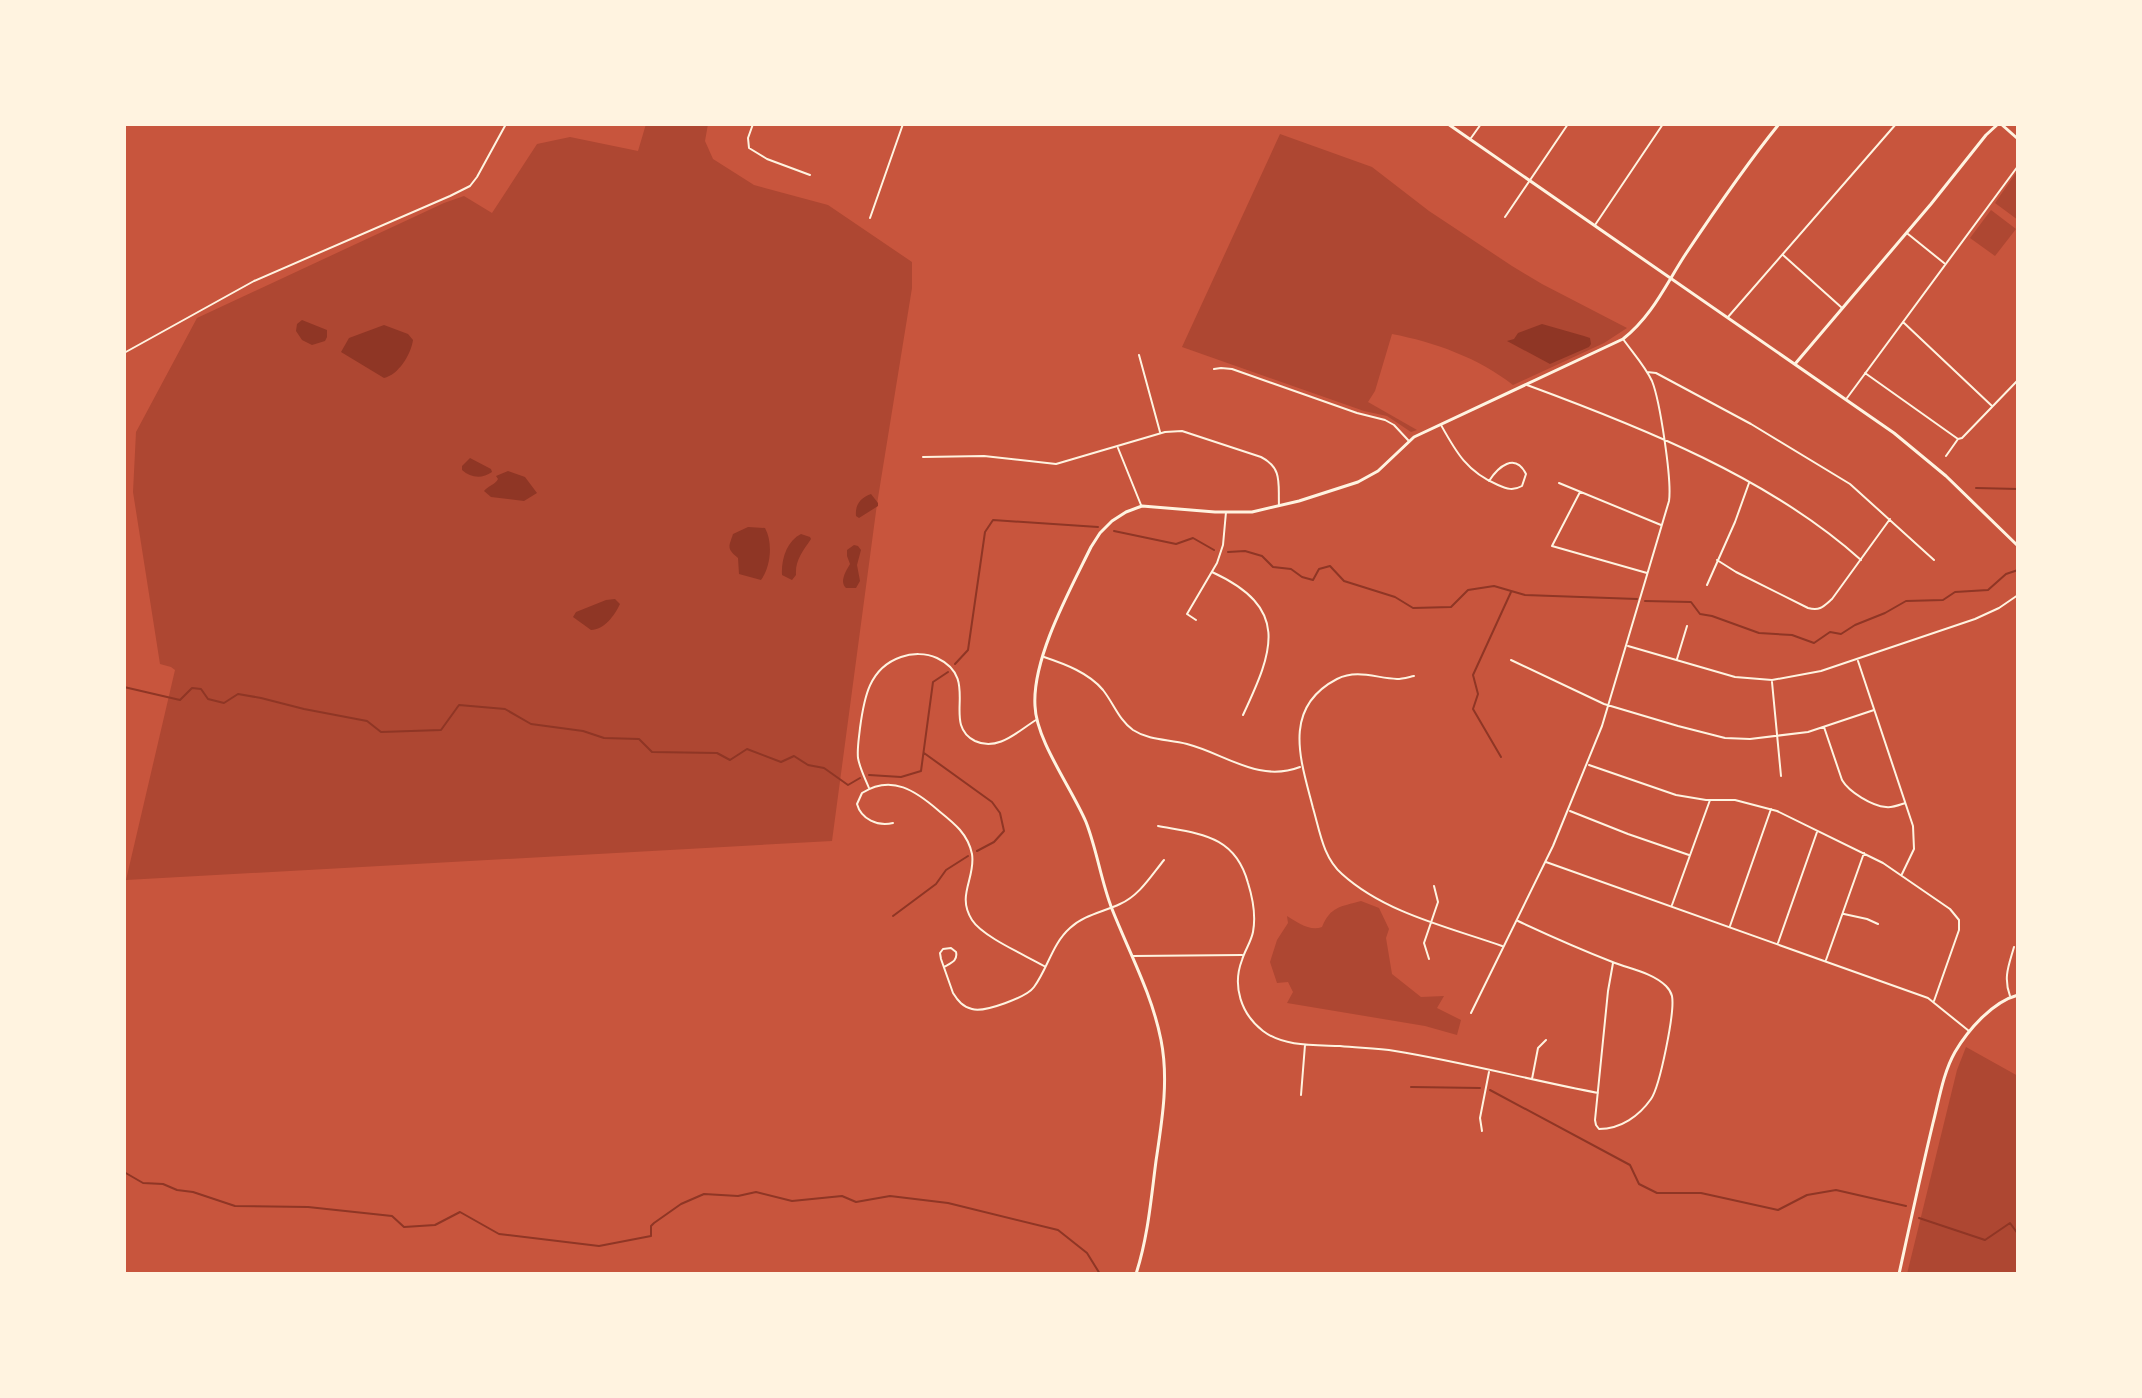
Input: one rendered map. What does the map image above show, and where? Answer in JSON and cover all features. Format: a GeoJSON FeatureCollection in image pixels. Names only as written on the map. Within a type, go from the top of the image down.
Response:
{"type":"FeatureCollection","features":[{"type":"Feature","properties":{"kind":"street"},"geometry":{"type":"LineString","coordinates":[[124,353],[254,281],[470,186],[506,124]]}},
{"type":"Feature","properties":{"kind":"street"},"geometry":{"type":"LineString","coordinates":[[753,124],[747,143],[749,148],[767,159],[810,175]]}},
{"type":"Feature","properties":{"kind":"street"},"geometry":{"type":"LineString","coordinates":[[870,218],[903,124]]}},
{"type":"Feature","properties":{"kind":"street"},"geometry":{"type":"LineString","coordinates":[[1448,124],[1846,399],[1932,463],[2018,546]]}},
{"type":"Feature","properties":{"kind":"street"},"geometry":{"type":"LineString","coordinates":[[1470,139],[1481,124]]}},
{"type":"Feature","properties":{"kind":"street"},"geometry":{"type":"LineString","coordinates":[[1505,217],[1568,124]]}},
{"type":"Feature","properties":{"kind":"street"},"geometry":{"type":"LineString","coordinates":[[1594,226],[1663,124]]}},
{"type":"Feature","properties":{"kind":"street"},"geometry":{"type":"LineString","coordinates":[[1136,1274],[1147,1235],[1165,1083],[1163,1052],[1158,1027],[1112,907],[1089,829],[1037,719],[1035,690],[1053,630],[1095,539],[1105,526],[1119,516],[1142,506],[1246,513],[1280,507],[1365,479],[1384,466],[1409,441],[1623,339],[1649,314],[1744,168],[1779,124]]}},
{"type":"Feature","properties":{"kind":"street"},"geometry":{"type":"LineString","coordinates":[[1727,318],[1896,124]]}},
{"type":"Feature","properties":{"kind":"street"},"geometry":{"type":"LineString","coordinates":[[1795,364],[1986,135],[2000,124],[2018,139]]}},
{"type":"Feature","properties":{"kind":"street"},"geometry":{"type":"LineString","coordinates":[[1846,399],[2018,166]]}},
{"type":"Feature","properties":{"kind":"street"},"geometry":{"type":"LineString","coordinates":[[1906,232],[1945,263]]}},
{"type":"Feature","properties":{"kind":"street"},"geometry":{"type":"LineString","coordinates":[[1782,254],[1842,308]]}},
{"type":"Feature","properties":{"kind":"street"},"geometry":{"type":"LineString","coordinates":[[1902,322],[1992,406]]}},
{"type":"Feature","properties":{"kind":"street"},"geometry":{"type":"LineString","coordinates":[[1471,1013],[1545,862],[1610,706],[1670,492],[1653,384],[1623,339]]}},
{"type":"Feature","properties":{"kind":"street"},"geometry":{"type":"LineString","coordinates":[[1139,355],[1161,433]]}},
{"type":"Feature","properties":{"kind":"street"},"geometry":{"type":"LineString","coordinates":[[1214,369],[1227,368],[1385,420],[1398,428],[1409,441]]}},
{"type":"Feature","properties":{"kind":"street"},"geometry":{"type":"LineString","coordinates":[[1647,372],[1656,373],[1715,404],[1850,484],[1934,560]]}},
{"type":"Feature","properties":{"kind":"street"},"geometry":{"type":"LineString","coordinates":[[1865,373],[1958,439]]}},
{"type":"Feature","properties":{"kind":"street"},"geometry":{"type":"LineString","coordinates":[[1946,456],[1958,439],[2018,380]]}},
{"type":"Feature","properties":{"kind":"street"},"geometry":{"type":"LineString","coordinates":[[1527,384],[1663,439],[1749,483],[1812,522],[1861,560]]}},
{"type":"Feature","properties":{"kind":"street"},"geometry":{"type":"LineString","coordinates":[[1441,425],[1467,467],[1489,481],[1508,489],[1517,489],[1522,486],[1526,474],[1522,467],[1509,463],[1489,481]]}},
{"type":"Feature","properties":{"kind":"street"},"geometry":{"type":"LineString","coordinates":[[923,457],[978,456],[1051,464],[1161,433],[1182,431],[1267,460],[1276,468],[1280,507]]}},
{"type":"Feature","properties":{"kind":"street"},"geometry":{"type":"LineString","coordinates":[[1117,446],[1142,506]]}},
{"type":"Feature","properties":{"kind":"street"},"geometry":{"type":"LineString","coordinates":[[1559,483],[1662,525]]}},
{"type":"Feature","properties":{"kind":"street"},"geometry":{"type":"LineString","coordinates":[[1707,585],[1749,483]]}},
{"type":"Feature","properties":{"kind":"street"},"geometry":{"type":"LineString","coordinates":[[1580,492],[1552,546],[1648,574]]}},
{"type":"Feature","properties":{"kind":"street"},"geometry":{"type":"LineString","coordinates":[[1196,620],[1187,614],[1222,551],[1226,512]]}},
{"type":"Feature","properties":{"kind":"street"},"geometry":{"type":"LineString","coordinates":[[1717,560],[1808,608],[1822,609],[1890,519]]}},
{"type":"Feature","properties":{"kind":"street"},"geometry":{"type":"LineString","coordinates":[[1212,572],[1249,594],[1260,607],[1268,627],[1266,659],[1243,715]]}},
{"type":"Feature","properties":{"kind":"street"},"geometry":{"type":"LineString","coordinates":[[1628,645],[1735,677],[1772,680],[1821,671],[1975,619],[2018,595]]}},
{"type":"Feature","properties":{"kind":"street"},"geometry":{"type":"LineString","coordinates":[[1677,660],[1687,626]]}},
{"type":"Feature","properties":{"kind":"street"},"geometry":{"type":"LineString","coordinates":[[869,789],[858,757],[864,699],[878,672],[896,659],[916,654],[929,655],[951,668],[961,691],[960,723],[968,735],[978,742],[998,744],[1037,719]]}},
{"type":"Feature","properties":{"kind":"street"},"geometry":{"type":"LineString","coordinates":[[1043,656],[1089,677],[1101,687],[1123,721],[1152,739],[1185,744],[1248,769],[1278,771],[1302,766]]}},
{"type":"Feature","properties":{"kind":"street"},"geometry":{"type":"LineString","coordinates":[[1857,659],[1913,826],[1915,844],[1901,875]]}},
{"type":"Feature","properties":{"kind":"street"},"geometry":{"type":"LineString","coordinates":[[1511,660],[1610,706],[1725,738],[1750,739],[1808,732],[1874,710]]}},
{"type":"Feature","properties":{"kind":"street"},"geometry":{"type":"LineString","coordinates":[[1414,676],[1399,680],[1357,674],[1338,679],[1311,700],[1302,718],[1298,736],[1302,766],[1326,853],[1350,881],[1389,906],[1503,947]]}},
{"type":"Feature","properties":{"kind":"street"},"geometry":{"type":"LineString","coordinates":[[1772,680],[1781,776]]}},
{"type":"Feature","properties":{"kind":"street"},"geometry":{"type":"LineString","coordinates":[[1824,727],[1846,788],[1882,806],[1906,802]]}},
{"type":"Feature","properties":{"kind":"street"},"geometry":{"type":"LineString","coordinates":[[1587,764],[1676,795],[1735,800],[1771,809],[1864,853],[1901,875],[1950,909],[1959,920],[1959,930],[1934,1001]]}},
{"type":"Feature","properties":{"kind":"street"},"geometry":{"type":"LineString","coordinates":[[893,823],[877,824],[859,811],[858,800],[862,793],[892,785],[911,789],[959,828],[966,837],[972,856],[965,897],[972,921],[988,935],[1045,966]]}},
{"type":"Feature","properties":{"kind":"street"},"geometry":{"type":"LineString","coordinates":[[1671,907],[1710,800]]}},
{"type":"Feature","properties":{"kind":"street"},"geometry":{"type":"LineString","coordinates":[[1730,927],[1771,809]]}},
{"type":"Feature","properties":{"kind":"street"},"geometry":{"type":"LineString","coordinates":[[1568,810],[1689,855]]}},
{"type":"Feature","properties":{"kind":"street"},"geometry":{"type":"LineString","coordinates":[[1158,826],[1205,835],[1221,842],[1234,853],[1245,871],[1253,899],[1254,929],[1239,969],[1238,984],[1241,1002],[1249,1016],[1268,1034],[1277,1039],[1305,1044],[1391,1050],[1598,1093]]}},
{"type":"Feature","properties":{"kind":"street"},"geometry":{"type":"LineString","coordinates":[[1778,944],[1817,831]]}},
{"type":"Feature","properties":{"kind":"street"},"geometry":{"type":"LineString","coordinates":[[1826,961],[1864,853]]}},
{"type":"Feature","properties":{"kind":"street"},"geometry":{"type":"LineString","coordinates":[[944,967],[956,959],[956,952],[951,948],[944,948],[940,957],[944,967],[958,1001],[968,1008],[978,1010],[1030,991],[1068,930],[1082,919],[1129,899],[1164,860]]}},
{"type":"Feature","properties":{"kind":"street"},"geometry":{"type":"LineString","coordinates":[[1545,862],[1934,1001],[1969,1032]]}},
{"type":"Feature","properties":{"kind":"street"},"geometry":{"type":"LineString","coordinates":[[1429,959],[1424,943],[1438,902],[1434,886]]}},
{"type":"Feature","properties":{"kind":"street"},"geometry":{"type":"LineString","coordinates":[[1843,914],[1878,924]]}},
{"type":"Feature","properties":{"kind":"street"},"geometry":{"type":"LineString","coordinates":[[1517,921],[1659,981],[1671,992],[1659,1078],[1653,1096],[1626,1122],[1599,1129],[1595,1120],[1613,963]]}},
{"type":"Feature","properties":{"kind":"street"},"geometry":{"type":"LineString","coordinates":[[2011,997],[2006,975],[2014,947]]}},
{"type":"Feature","properties":{"kind":"street"},"geometry":{"type":"LineString","coordinates":[[1132,956],[1243,956]]}},
{"type":"Feature","properties":{"kind":"street"},"geometry":{"type":"LineString","coordinates":[[1899,1274],[1937,1104],[1950,1062],[1969,1032],[1988,1013],[2018,995]]}},
{"type":"Feature","properties":{"kind":"street"},"geometry":{"type":"LineString","coordinates":[[1532,1080],[1538,1048],[1546,1040]]}},
{"type":"Feature","properties":{"kind":"street"},"geometry":{"type":"LineString","coordinates":[[1301,1095],[1305,1044]]}},
{"type":"Feature","properties":{"kind":"street"},"geometry":{"type":"LineString","coordinates":[[1482,1131],[1480,1118],[1489,1071]]}},
{"type":"Feature","properties":{"kind":"shaded area"},"geometry":{"type":"Polygon","coordinates":[[[646,124],[708,124],[705,141],[713,159],[754,185],[828,205],[912,262],[912,288],[877,504],[832,841],[126,880],[175,670],[160,664],[133,492],[136,432],[197,318],[444,203],[464,196],[492,213],[537,144],[570,137],[638,151],[646,124]]]}},
{"type":"Feature","properties":{"kind":"shaded area"},"geometry":{"type":"Polygon","coordinates":[[[1280,134],[1372,167],[1429,211],[1512,266],[1627,328],[1604,343],[1513,385],[1456,352],[1392,334],[1375,391],[1368,402],[1417,430],[1411,432],[1387,416],[1364,411],[1182,347],[1280,134]]]}},
{"type":"Feature","properties":{"kind":"shaded area"},"geometry":{"type":"Polygon","coordinates":[[[2018,170],[2018,220],[1995,203],[2018,170]]]}},
{"type":"Feature","properties":{"kind":"shaded area"},"geometry":{"type":"Polygon","coordinates":[[[1991,210],[2016,229],[1995,256],[1970,238],[1991,210]]]}},
{"type":"Feature","properties":{"kind":"shaded area"},"geometry":{"type":"Polygon","coordinates":[[[302,320],[327,330],[325,341],[312,345],[302,340],[296,331],[297,324],[302,320]]]}},
{"type":"Feature","properties":{"kind":"shaded area"},"geometry":{"type":"Polygon","coordinates":[[[1542,324],[1590,338],[1591,344],[1550,364],[1507,341],[1542,324]]]}},
{"type":"Feature","properties":{"kind":"shaded area"},"geometry":{"type":"Polygon","coordinates":[[[384,325],[408,334],[413,340],[403,364],[384,378],[341,352],[349,338],[384,325]]]}},
{"type":"Feature","properties":{"kind":"shaded area"},"geometry":{"type":"Polygon","coordinates":[[[470,458],[492,472],[480,477],[465,473],[462,466],[470,458]]]}},
{"type":"Feature","properties":{"kind":"shaded area"},"geometry":{"type":"Polygon","coordinates":[[[508,471],[525,477],[537,493],[524,501],[491,497],[484,491],[497,481],[496,476],[508,471]]]}},
{"type":"Feature","properties":{"kind":"shaded area"},"geometry":{"type":"Polygon","coordinates":[[[871,494],[878,506],[859,518],[856,516],[857,505],[871,494]]]}},
{"type":"Feature","properties":{"kind":"shaded area"},"geometry":{"type":"Polygon","coordinates":[[[748,527],[765,528],[769,540],[769,562],[761,580],[739,574],[738,558],[730,547],[733,534],[748,527]]]}},
{"type":"Feature","properties":{"kind":"shaded area"},"geometry":{"type":"Polygon","coordinates":[[[801,534],[811,539],[800,556],[792,580],[782,575],[783,563],[789,546],[801,534]]]}},
{"type":"Feature","properties":{"kind":"shaded area"},"geometry":{"type":"Polygon","coordinates":[[[854,545],[861,550],[857,565],[860,581],[856,588],[846,588],[843,580],[850,564],[847,550],[854,545]]]}},
{"type":"Feature","properties":{"kind":"shaded area"},"geometry":{"type":"Polygon","coordinates":[[[615,599],[620,604],[618,608],[608,621],[596,629],[591,630],[573,617],[576,612],[615,599]]]}},
{"type":"Feature","properties":{"kind":"shaded area"},"geometry":{"type":"Polygon","coordinates":[[[1361,901],[1379,908],[1389,929],[1386,938],[1392,974],[1421,997],[1444,996],[1437,1008],[1461,1020],[1457,1035],[1425,1026],[1287,1003],[1293,992],[1288,982],[1277,983],[1270,962],[1277,940],[1288,923],[1287,916],[1304,926],[1322,927],[1337,908],[1361,901]]]}},
{"type":"Feature","properties":{"kind":"shaded area"},"geometry":{"type":"Polygon","coordinates":[[[1966,1047],[2018,1076],[2018,1274],[1907,1274],[1957,1070],[1966,1047]]]}},
{"type":"Feature","properties":{"kind":"waterway"},"geometry":{"type":"LineString","coordinates":[[1976,488],[2018,489]]}},
{"type":"Feature","properties":{"kind":"waterway"},"geometry":{"type":"LineString","coordinates":[[955,664],[968,650],[985,532],[993,520],[1098,527]]}},
{"type":"Feature","properties":{"kind":"waterway"},"geometry":{"type":"LineString","coordinates":[[1114,531],[1176,544],[1193,538],[1214,550]]}},
{"type":"Feature","properties":{"kind":"waterway"},"geometry":{"type":"LineString","coordinates":[[1228,552],[1245,551],[1262,556],[1273,567],[1291,569],[1313,580],[1319,569],[1330,566],[1344,581],[1395,597],[1413,608],[1451,607],[1468,590],[1494,586],[1525,595],[1637,599]]}},
{"type":"Feature","properties":{"kind":"waterway"},"geometry":{"type":"LineString","coordinates":[[1645,601],[1691,602],[1700,614],[1759,633],[1792,635],[1814,643],[1830,632],[1841,634],[1906,601],[1943,600],[1955,592],[1988,590],[2006,574],[2018,570]]}},
{"type":"Feature","properties":{"kind":"waterway"},"geometry":{"type":"LineString","coordinates":[[1501,757],[1473,709],[1478,694],[1473,675],[1511,592]]}},
{"type":"Feature","properties":{"kind":"waterway"},"geometry":{"type":"LineString","coordinates":[[869,775],[901,777],[921,771],[933,682],[948,672]]}},
{"type":"Feature","properties":{"kind":"waterway"},"geometry":{"type":"LineString","coordinates":[[124,687],[180,700],[192,688],[201,689],[208,699],[224,703],[238,694],[261,698],[367,721],[381,732],[441,730],[459,705],[505,709],[531,724],[583,731],[604,738],[639,739],[652,752],[717,753],[730,760],[747,749],[781,762],[794,756],[808,765],[824,768],[848,785],[860,778]]}},
{"type":"Feature","properties":{"kind":"waterway"},"geometry":{"type":"LineString","coordinates":[[924,753],[992,802],[1000,813],[1004,831],[994,842],[977,851]]}},
{"type":"Feature","properties":{"kind":"waterway"},"geometry":{"type":"LineString","coordinates":[[893,916],[936,884],[946,870],[968,856]]}},
{"type":"Feature","properties":{"kind":"waterway"},"geometry":{"type":"LineString","coordinates":[[1411,1087],[1480,1088]]}},
{"type":"Feature","properties":{"kind":"waterway"},"geometry":{"type":"LineString","coordinates":[[1490,1090],[1630,1165],[1639,1184],[1657,1193],[1701,1193],[1778,1210],[1807,1195],[1836,1190],[1906,1206]]}},
{"type":"Feature","properties":{"kind":"waterway"},"geometry":{"type":"LineString","coordinates":[[124,1172],[143,1183],[163,1184],[235,1206],[308,1207],[392,1216],[404,1227],[435,1225],[460,1212],[499,1234],[599,1246],[651,1236],[654,1223],[681,1204],[704,1194],[738,1196],[756,1192],[792,1201],[842,1196],[856,1202],[890,1196],[948,1203],[1058,1230],[1087,1253],[1100,1274]]}},
{"type":"Feature","properties":{"kind":"waterway"},"geometry":{"type":"LineString","coordinates":[[1919,1218],[1985,1240],[2010,1223],[2018,1234]]}}]}
